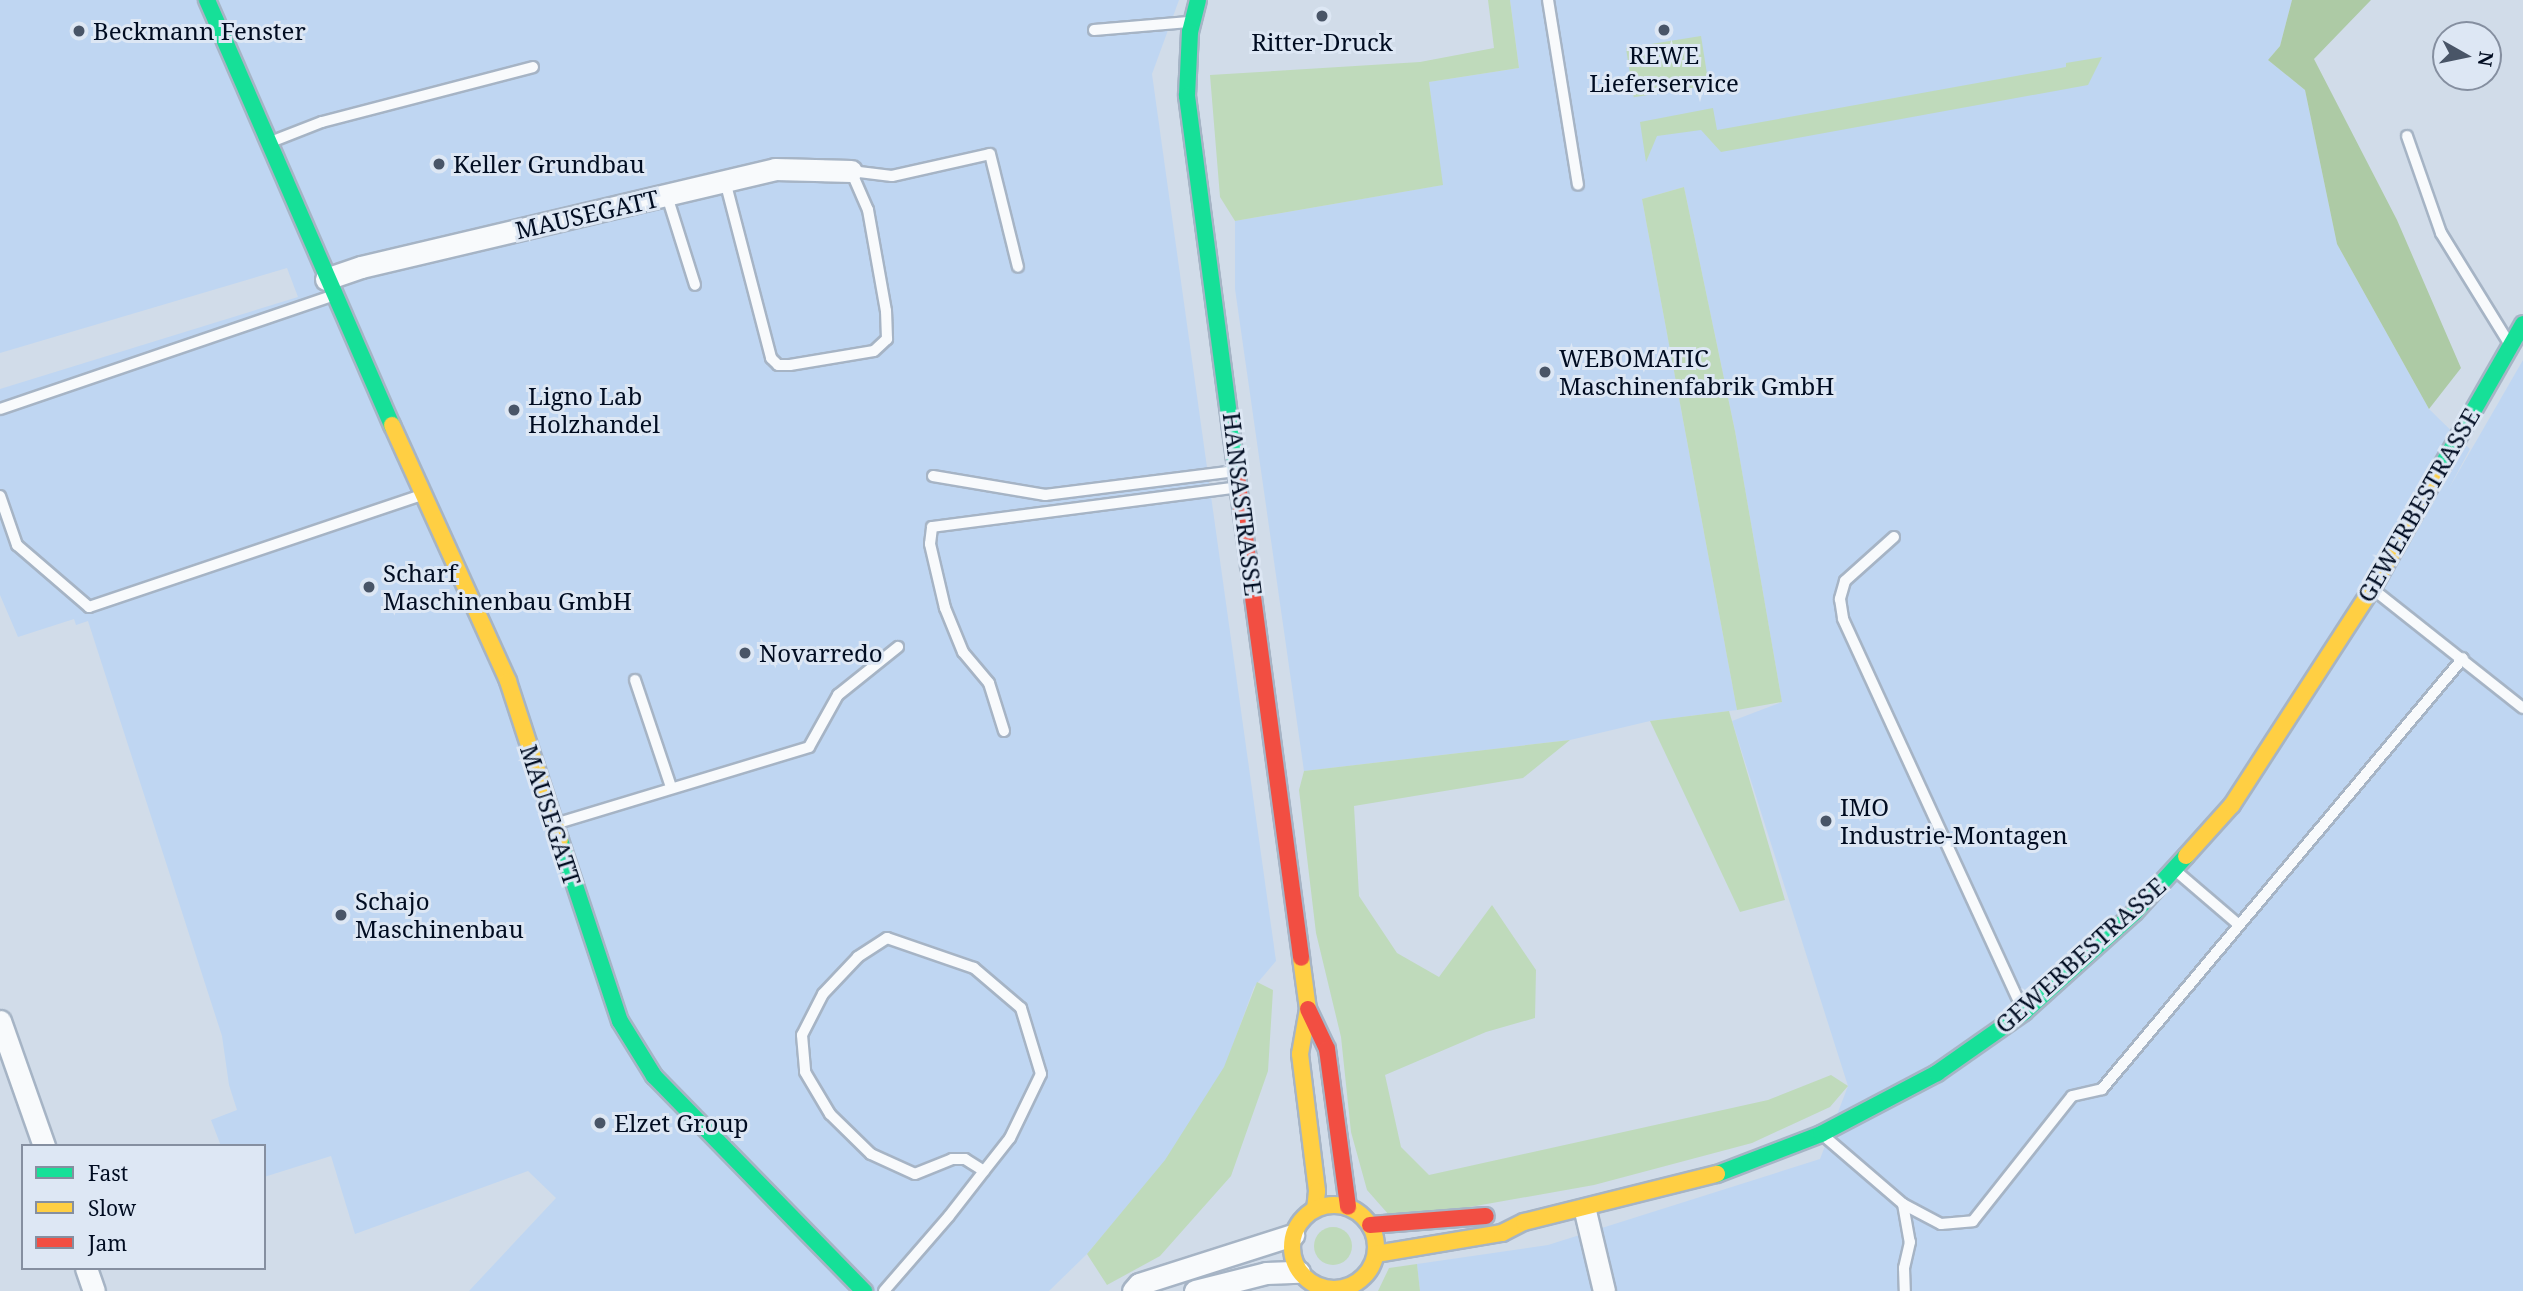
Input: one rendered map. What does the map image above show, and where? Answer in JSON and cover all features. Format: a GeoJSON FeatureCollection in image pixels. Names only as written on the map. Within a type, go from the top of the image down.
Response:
{"type":"FeatureCollection","features":[{"type":"Feature","properties":{"kind":"street","name":"MAUSEGATT"},"geometry":{"type":"LineString","coordinates":[[207,0],[266,144],[508,681],[620,1021],[654,1076],[864,1291]]}},
{"type":"Feature","properties":{"kind":"street","name":"HANSASTRASSE"},"geometry":{"type":"LineString","coordinates":[[1198,0],[1192,21],[1187,96],[1240,479],[1308,1009],[1300,1054],[1317,1191],[1314,1209]]}},
{"type":"Feature","properties":{"kind":"street","name":"MAUSEGATT"},"geometry":{"type":"LineString","coordinates":[[330,288],[361,267],[775,169],[851,171]]}},
{"type":"Feature","properties":{"kind":"street","name":"GEWERBESTRASSE"},"geometry":{"type":"LineString","coordinates":[[1376,1254],[1502,1233],[1524,1222],[1585,1211],[1676,1188],[1822,1134],[1937,1073],[2024,1012],[2134,913],[2232,805],[2372,589],[2523,324]]}},
{"type":"Feature","properties":{"kind":"street","name":"HANSASTRASSE"},"geometry":{"type":"LineString","coordinates":[[1308,1009],[1327,1049],[1348,1207]]}},
{"type":"Feature","properties":{"kind":"street"},"geometry":{"type":"LineString","coordinates":[[0,1021],[43,1144]]}},
{"type":"Feature","properties":{"kind":"street"},"geometry":{"type":"LineString","coordinates":[[1133,1291],[1139,1284],[1293,1235],[1314,1209],[1348,1207],[1370,1225],[1376,1254],[1365,1276],[1355,1287],[1325,1290],[1299,1272],[1293,1261],[1293,1235]]}},
{"type":"Feature","properties":{"kind":"street"},"geometry":{"type":"LineString","coordinates":[[1585,1211],[1604,1291]]}},
{"type":"Feature","properties":{"kind":"street","name":"GEWERBESTRASSE"},"geometry":{"type":"LineString","coordinates":[[1370,1225],[1498,1215],[1524,1222]]}},
{"type":"Feature","properties":{"kind":"street"},"geometry":{"type":"LineString","coordinates":[[87,1270],[94,1291]]}},
{"type":"Feature","properties":{"kind":"street"},"geometry":{"type":"LineString","coordinates":[[1195,1291],[1266,1273],[1299,1272]]}},
{"type":"Feature","properties":{"kind":"lane"},"geometry":{"type":"LineString","coordinates":[[1548,0],[1578,185]]}},
{"type":"Feature","properties":{"kind":"lane"},"geometry":{"type":"LineString","coordinates":[[1094,30],[1192,21]]}},
{"type":"Feature","properties":{"kind":"lane"},"geometry":{"type":"LineString","coordinates":[[266,144],[322,122],[533,67]]}},
{"type":"Feature","properties":{"kind":"lane"},"geometry":{"type":"LineString","coordinates":[[2407,136],[2441,233],[2511,345]]}},
{"type":"Feature","properties":{"kind":"lane"},"geometry":{"type":"LineString","coordinates":[[851,171],[892,176],[990,154],[1018,267]]}},
{"type":"Feature","properties":{"kind":"lane"},"geometry":{"type":"LineString","coordinates":[[725,181],[771,358],[778,365],[790,365],[874,351],[887,338],[886,311],[868,210],[851,171]]}},
{"type":"Feature","properties":{"kind":"lane"},"geometry":{"type":"LineString","coordinates":[[667,196],[695,285]]}},
{"type":"Feature","properties":{"kind":"lane"},"geometry":{"type":"LineString","coordinates":[[0,409],[233,326],[330,288]]}},
{"type":"Feature","properties":{"kind":"lane"},"geometry":{"type":"LineString","coordinates":[[933,476],[1045,495],[1240,479]]}},
{"type":"Feature","properties":{"kind":"lane"},"geometry":{"type":"LineString","coordinates":[[1004,732],[989,684],[963,652],[945,608],[930,544],[932,527],[1240,479]]}},
{"type":"Feature","properties":{"kind":"lane"},"geometry":{"type":"LineString","coordinates":[[0,496],[17,545],[89,607],[424,494]]}},
{"type":"Feature","properties":{"kind":"lane"},"geometry":{"type":"LineString","coordinates":[[1894,537],[1846,581],[1840,599],[1843,619],[2024,1012]]}},
{"type":"Feature","properties":{"kind":"lane"},"geometry":{"type":"LineString","coordinates":[[2372,589],[2463,658],[2523,708]]}},
{"type":"Feature","properties":{"kind":"lane"},"geometry":{"type":"LineString","coordinates":[[556,824],[809,747],[838,695],[898,648]]}},
{"type":"Feature","properties":{"kind":"lane"},"geometry":{"type":"LineString","coordinates":[[1822,1134],[1903,1204],[1941,1224],[1973,1221],[2072,1096],[2102,1089],[2463,658]]}},
{"type":"Feature","properties":{"kind":"lane"},"geometry":{"type":"LineString","coordinates":[[635,680],[671,787]]}},
{"type":"Feature","properties":{"kind":"lane"},"geometry":{"type":"LineString","coordinates":[[2174,869],[2239,925]]}},
{"type":"Feature","properties":{"kind":"lane"},"geometry":{"type":"LineString","coordinates":[[884,1291],[984,1171],[1010,1138],[1041,1074],[1021,1008],[974,968],[887,938],[858,957],[823,995],[802,1035],[804,1072],[830,1114],[871,1154],[915,1174],[952,1159],[965,1159],[984,1171]]}},
{"type":"Feature","properties":{"kind":"lane"},"geometry":{"type":"LineString","coordinates":[[1903,1204],[1910,1242],[1904,1268],[1905,1291]]}},
{"type":"Feature","properties":{"kind":"shaded area"},"geometry":{"type":"Polygon","coordinates":[[[0,0],[1179,0],[1152,74],[1276,961],[1254,987],[1225,1067],[1166,1160],[1087,1254],[1049,1291],[469,1291],[556,1198],[528,1171],[355,1234],[331,1156],[266,1176],[266,1144],[220,1144],[211,1120],[237,1110],[229,1085],[222,1036],[88,621],[76,625],[74,619],[18,637],[0,595],[0,389],[298,297],[287,268],[0,353],[0,0]]]}},
{"type":"Feature","properties":{"kind":"shaded area"},"geometry":{"type":"Polygon","coordinates":[[[1510,0],[2292,0],[2280,46],[2268,60],[2305,90],[2337,244],[2429,409],[2470,449],[2448,490],[2523,360],[2523,1291],[1420,1291],[1417,1264],[1548,1245],[1820,1159],[1848,1086],[1732,721],[1782,702],[1735,431],[1684,187],[1642,199],[1737,710],[1650,721],[1570,740],[1304,771],[1235,289],[1235,221],[1442,185],[1429,82],[1519,68],[1510,0]]]}},
{"type":"Feature","properties":{"kind":"green space"},"geometry":{"type":"Polygon","coordinates":[[[1488,0],[1510,0],[1519,68],[1429,82],[1443,185],[1235,221],[1220,197],[1210,75],[1420,62],[1494,48],[1488,0]]]}},
{"type":"Feature","properties":{"kind":"green space"},"geometry":{"type":"Polygon","coordinates":[[[2292,0],[2371,0],[2314,59],[2397,220],[2461,368],[2429,409],[2337,244],[2305,90],[2268,60],[2280,46],[2292,0]]]}},
{"type":"Feature","properties":{"kind":"green space"},"geometry":{"type":"Polygon","coordinates":[[[1701,36],[1709,85],[1634,97],[1626,48],[1701,36]]]}},
{"type":"Feature","properties":{"kind":"green space"},"geometry":{"type":"Polygon","coordinates":[[[2102,57],[2088,85],[1721,152],[1701,130],[1657,136],[1646,162],[1640,122],[1713,108],[1717,130],[2066,67],[2066,63],[2102,57]]]}},
{"type":"Feature","properties":{"kind":"green space"},"geometry":{"type":"Polygon","coordinates":[[[1684,187],[1735,431],[1782,702],[1737,710],[1642,199],[1684,187]]]}},
{"type":"Feature","properties":{"kind":"green space"},"geometry":{"type":"Polygon","coordinates":[[[1729,711],[1785,900],[1740,912],[1650,721],[1729,711]]]}},
{"type":"Feature","properties":{"kind":"green space"},"geometry":{"type":"Polygon","coordinates":[[[1570,740],[1523,778],[1354,806],[1359,896],[1397,953],[1439,977],[1492,905],[1536,970],[1535,1018],[1486,1032],[1385,1075],[1401,1147],[1429,1175],[1768,1100],[1831,1075],[1848,1086],[1830,1107],[1752,1143],[1594,1185],[1453,1210],[1389,1215],[1367,1190],[1351,1132],[1341,1037],[1316,933],[1299,790],[1304,771],[1570,740]]]}},
{"type":"Feature","properties":{"kind":"green space"},"geometry":{"type":"Polygon","coordinates":[[[1257,982],[1273,990],[1268,1071],[1231,1176],[1160,1256],[1107,1285],[1087,1254],[1165,1160],[1224,1067],[1257,982]]]}},
{"type":"Feature","properties":{"kind":"green space"},"geometry":{"type":"Polygon","coordinates":[[[1333,1227],[1346,1233],[1352,1246],[1346,1259],[1333,1265],[1320,1259],[1314,1246],[1320,1233],[1333,1227]]]}},
{"type":"Feature","properties":{"kind":"green space"},"geometry":{"type":"Polygon","coordinates":[[[1417,1264],[1420,1291],[1378,1291],[1389,1268],[1417,1264]]]}},
{"type":"Feature","properties":{"kind":"traffic: fast"},"geometry":{"type":"LineString","coordinates":[[207,0],[392,425]]}},
{"type":"Feature","properties":{"kind":"traffic: fast"},"geometry":{"type":"LineString","coordinates":[[1198,0],[1190,32],[1187,96],[1237,477]]}},
{"type":"Feature","properties":{"kind":"traffic: fast"},"geometry":{"type":"LineString","coordinates":[[2436,476],[2523,324]]}},
{"type":"Feature","properties":{"kind":"traffic: fast"},"geometry":{"type":"LineString","coordinates":[[560,840],[620,1021],[654,1076],[864,1291]]}},
{"type":"Feature","properties":{"kind":"traffic: fast"},"geometry":{"type":"LineString","coordinates":[[1717,1174],[1821,1134],[1937,1073],[2024,1012],[2134,913],[2186,856]]}},
{"type":"Feature","properties":{"kind":"traffic: slow"},"geometry":{"type":"LineString","coordinates":[[392,425],[508,681],[560,840]]}},
{"type":"Feature","properties":{"kind":"traffic: slow"},"geometry":{"type":"LineString","coordinates":[[2186,856],[2232,805],[2372,589],[2436,476]]}},
{"type":"Feature","properties":{"kind":"traffic: slow"},"geometry":{"type":"LineString","coordinates":[[1301,958],[1308,1009],[1300,1054],[1317,1191],[1315,1209]]}},
{"type":"Feature","properties":{"kind":"traffic: slow"},"geometry":{"type":"LineString","coordinates":[[1376,1254],[1502,1233],[1524,1222],[1717,1174]]}},
{"type":"Feature","properties":{"kind":"traffic: slow"},"geometry":{"type":"LineString","coordinates":[[1326,1205],[1342,1205],[1358,1212],[1369,1223],[1376,1239],[1376,1247],[1373,1263],[1364,1277],[1342,1289],[1326,1289],[1310,1282],[1299,1271],[1292,1255],[1292,1239],[1299,1223],[1310,1212],[1326,1205]]}},
{"type":"Feature","properties":{"kind":"traffic: jam"},"geometry":{"type":"LineString","coordinates":[[1237,477],[1301,958]]}},
{"type":"Feature","properties":{"kind":"traffic: jam"},"geometry":{"type":"LineString","coordinates":[[1308,1009],[1327,1049],[1348,1207]]}},
{"type":"Feature","properties":{"kind":"traffic: jam"},"geometry":{"type":"LineString","coordinates":[[1370,1225],[1486,1216]]}},
{"type":"Feature","properties":{"kind":"place","name":"Ritter-Druck"},"geometry":{"type":"Point","coordinates":[1322,16]}},
{"type":"Feature","properties":{"kind":"place","name":"REWE Lieferservice"},"geometry":{"type":"Point","coordinates":[1664,30]}},
{"type":"Feature","properties":{"kind":"place","name":"Beckmann Fenster"},"geometry":{"type":"Point","coordinates":[79,31]}},
{"type":"Feature","properties":{"kind":"place","name":"Keller Grundbau"},"geometry":{"type":"Point","coordinates":[439,164]}},
{"type":"Feature","properties":{"kind":"place","name":"WEBOMATIC Maschinenfabrik GmbH"},"geometry":{"type":"Point","coordinates":[1545,372]}},
{"type":"Feature","properties":{"kind":"place","name":"Ligno Lab Holzhandel"},"geometry":{"type":"Point","coordinates":[514,410]}},
{"type":"Feature","properties":{"kind":"place","name":"Scharf Maschinenbau GmbH"},"geometry":{"type":"Point","coordinates":[369,587]}},
{"type":"Feature","properties":{"kind":"place","name":"Novarredo"},"geometry":{"type":"Point","coordinates":[745,653]}},
{"type":"Feature","properties":{"kind":"place","name":"IMO Industrie-Montagen"},"geometry":{"type":"Point","coordinates":[1826,821]}},
{"type":"Feature","properties":{"kind":"place","name":"Schajo Maschinenbau"},"geometry":{"type":"Point","coordinates":[341,915]}},
{"type":"Feature","properties":{"kind":"place","name":"Elzet Group"},"geometry":{"type":"Point","coordinates":[600,1123]}}]}
